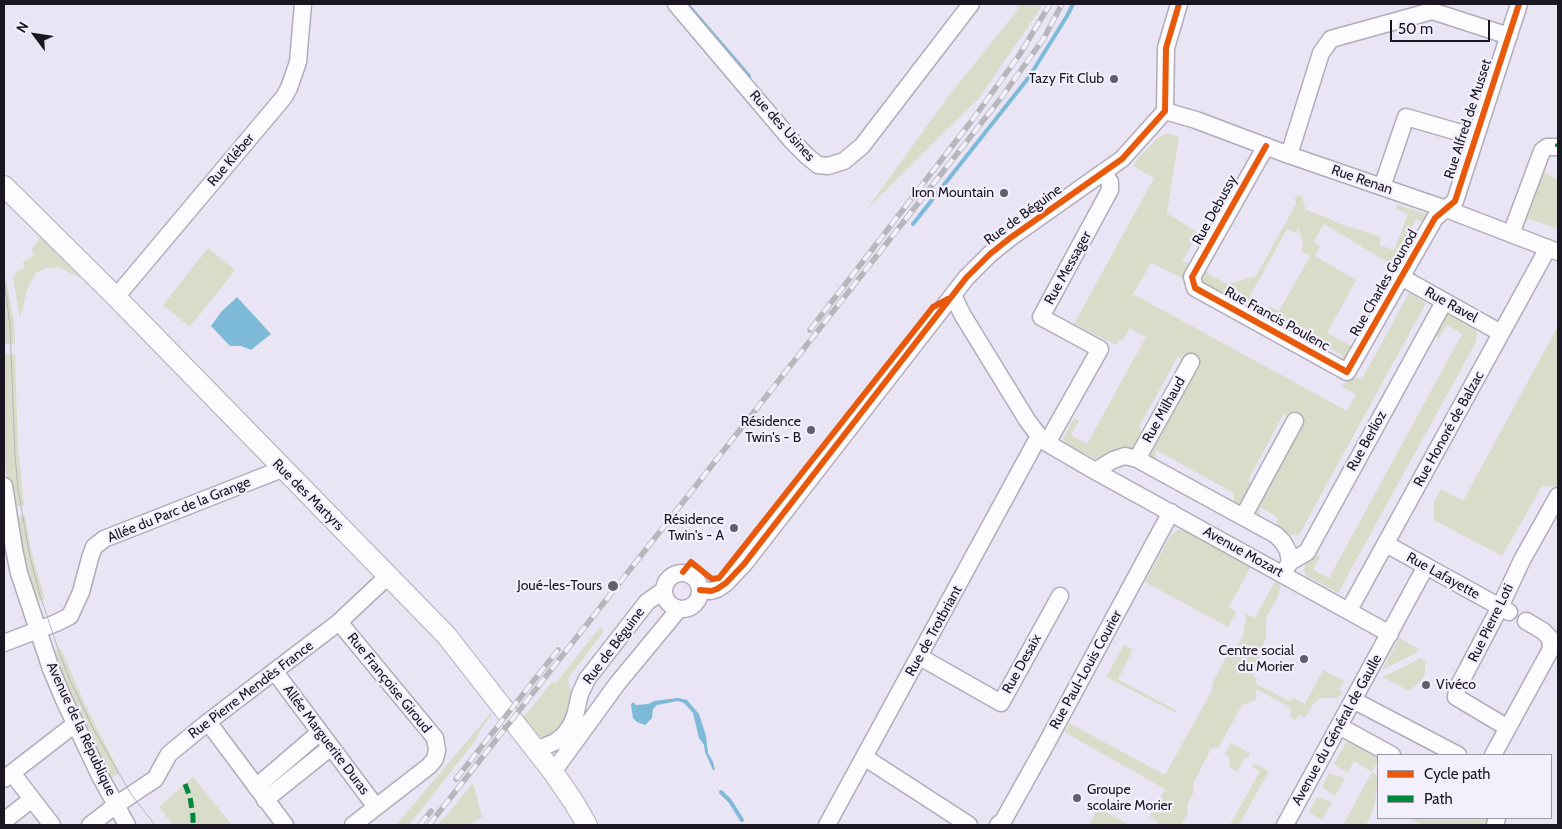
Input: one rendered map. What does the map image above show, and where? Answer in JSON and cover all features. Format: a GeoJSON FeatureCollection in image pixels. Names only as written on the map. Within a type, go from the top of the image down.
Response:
{"type":"FeatureCollection","features":[{"type":"Feature","properties":{"kind":"main road","name":"Rue des Martyrs"},"geometry":{"type":"LineString","coordinates":[[4,186],[116,297],[446,635],[554,772],[587,825]]}},
{"type":"Feature","properties":{"kind":"street","name":"Rue Kléber"},"geometry":{"type":"LineString","coordinates":[[116,297],[284,97],[298,62],[303,4]]}},
{"type":"Feature","properties":{"kind":"street","name":"Rue des Usines"},"geometry":{"type":"LineString","coordinates":[[676,4],[792,141],[818,164],[828,166],[844,161],[862,146],[971,4]]}},
{"type":"Feature","properties":{"kind":"street"},"geometry":{"type":"LineString","coordinates":[[1165,111],[1166,48],[1179,4]]}},
{"type":"Feature","properties":{"kind":"street","name":"Rue Alfred de Musset"},"geometry":{"type":"LineString","coordinates":[[1446,210],[1455,201],[1519,4]]}},
{"type":"Feature","properties":{"kind":"street"},"geometry":{"type":"LineString","coordinates":[[1289,155],[1321,53],[1331,39],[1432,11],[1509,36]]}},
{"type":"Feature","properties":{"kind":"street","name":"Rue Renan"},"geometry":{"type":"LineString","coordinates":[[1165,111],[1196,120],[1553,250]]}},
{"type":"Feature","properties":{"kind":"street","name":"Rue de Béguine"},"geometry":{"type":"LineString","coordinates":[[700,590],[711,591],[717,589],[726,583],[744,564],[966,278],[990,254],[1010,238],[1122,159],[1165,111]]}},
{"type":"Feature","properties":{"kind":"street"},"geometry":{"type":"LineString","coordinates":[[1382,187],[1406,117],[1475,137]]}},
{"type":"Feature","properties":{"kind":"street","name":"Rue Debussy"},"geometry":{"type":"LineString","coordinates":[[1195,288],[1192,277],[1266,146]]}},
{"type":"Feature","properties":{"kind":"street"},"geometry":{"type":"LineString","coordinates":[[1511,234],[1542,151],[1547,147],[1558,147]]}},
{"type":"Feature","properties":{"kind":"street","name":"Rue Messager"},"geometry":{"type":"LineString","coordinates":[[1043,439],[1100,349],[1041,316],[1110,190],[1110,182],[1103,172]]}},
{"type":"Feature","properties":{"kind":"street","name":"Rue Charles Gounod"},"geometry":{"type":"LineString","coordinates":[[1347,372],[1435,218],[1446,210]]}},
{"type":"Feature","properties":{"kind":"street","name":"Rue Honoré de Balzac"},"geometry":{"type":"LineString","coordinates":[[1349,610],[1501,333],[1553,250]]}},
{"type":"Feature","properties":{"kind":"street","name":"Rue Ravel"},"geometry":{"type":"LineString","coordinates":[[1401,278],[1501,333]]}},
{"type":"Feature","properties":{"kind":"street","name":"Rue Francis Poulenc"},"geometry":{"type":"LineString","coordinates":[[1195,288],[1347,372]]}},
{"type":"Feature","properties":{"kind":"street","name":"Avenue Mozart"},"geometry":{"type":"LineString","coordinates":[[953,296],[1027,420],[1043,439],[1095,471],[1171,512],[1286,568],[1349,610],[1390,634]]}},
{"type":"Feature","properties":{"kind":"street","name":"Rue Berlioz"},"geometry":{"type":"LineString","coordinates":[[1286,568],[1306,552],[1444,302]]}},
{"type":"Feature","properties":{"kind":"street","name":"Rue Milhaud"},"geometry":{"type":"LineString","coordinates":[[1137,459],[1191,362]]}},
{"type":"Feature","properties":{"kind":"street"},"geometry":{"type":"LineString","coordinates":[[1243,517],[1295,421]]}},
{"type":"Feature","properties":{"kind":"street","name":"Rue de Trotbriant"},"geometry":{"type":"LineString","coordinates":[[827,825],[1043,439]]}},
{"type":"Feature","properties":{"kind":"street"},"geometry":{"type":"LineString","coordinates":[[1095,471],[1113,460],[1125,456],[1137,459]]}},
{"type":"Feature","properties":{"kind":"street","name":"Avenue Mozart"},"geometry":{"type":"LineString","coordinates":[[1137,459],[1276,535],[1288,551],[1286,568]]}},
{"type":"Feature","properties":{"kind":"street","name":"Allée du Parc de la Grange"},"geometry":{"type":"LineString","coordinates":[[4,643],[70,616],[81,592],[94,547],[104,539],[282,469]]}},
{"type":"Feature","properties":{"kind":"street","name":"Avenue de la République"},"geometry":{"type":"LineString","coordinates":[[4,486],[14,549],[20,573],[51,669],[100,776],[127,825]]}},
{"type":"Feature","properties":{"kind":"street","name":"Rue Pierre Loti"},"geometry":{"type":"LineString","coordinates":[[1508,728],[1456,698],[1457,689],[1504,610],[1522,560],[1558,496]]}},
{"type":"Feature","properties":{"kind":"street","name":"Rue Paul-Louis Courier"},"geometry":{"type":"LineString","coordinates":[[998,825],[1045,746],[1171,512]]}},
{"type":"Feature","properties":{"kind":"street","name":"Rue Lafayette"},"geometry":{"type":"LineString","coordinates":[[1386,544],[1504,610]]}},
{"type":"Feature","properties":{"kind":"street","name":"Avenue du Général de Gaulle"},"geometry":{"type":"LineString","coordinates":[[1285,825],[1426,566]]}},
{"type":"Feature","properties":{"kind":"street","name":"Rue de Béguine"},"geometry":{"type":"LineString","coordinates":[[536,750],[555,742],[572,725],[580,694],[587,679],[647,602],[664,590],[668,578],[682,572],[696,579],[700,590],[694,605],[679,609],[617,684],[554,772]]}},
{"type":"Feature","properties":{"kind":"street","name":"Rue Pierre Mendès France"},"geometry":{"type":"LineString","coordinates":[[90,825],[155,779],[169,754],[340,622],[388,576]]}},
{"type":"Feature","properties":{"kind":"street"},"geometry":{"type":"LineString","coordinates":[[664,590],[664,595],[669,604],[679,609]]}},
{"type":"Feature","properties":{"kind":"street","name":"Rue Desaix"},"geometry":{"type":"LineString","coordinates":[[920,657],[1000,703],[1060,596]]}},
{"type":"Feature","properties":{"kind":"street"},"geometry":{"type":"LineString","coordinates":[[1494,754],[1551,649],[1550,638],[1544,631],[1526,621]]}},
{"type":"Feature","properties":{"kind":"street","name":"Rue Françoise Giroud"},"geometry":{"type":"LineString","coordinates":[[340,622],[435,738],[437,750],[435,759],[428,766],[353,825]]}},
{"type":"Feature","properties":{"kind":"street","name":"Allée Marguerite Duras"},"geometry":{"type":"LineString","coordinates":[[275,672],[376,807]]}},
{"type":"Feature","properties":{"kind":"street"},"geometry":{"type":"LineString","coordinates":[[1353,700],[1456,754]]}},
{"type":"Feature","properties":{"kind":"street"},"geometry":{"type":"LineString","coordinates":[[208,722],[284,825]]}},
{"type":"Feature","properties":{"kind":"street"},"geometry":{"type":"LineString","coordinates":[[52,825],[32,799],[8,776],[75,724]]}},
{"type":"Feature","properties":{"kind":"street"},"geometry":{"type":"LineString","coordinates":[[1339,726],[1390,754]]}},
{"type":"Feature","properties":{"kind":"street"},"geometry":{"type":"LineString","coordinates":[[261,793],[320,732]]}},
{"type":"Feature","properties":{"kind":"street"},"geometry":{"type":"LineString","coordinates":[[261,793],[331,747]]}},
{"type":"Feature","properties":{"kind":"street"},"geometry":{"type":"LineString","coordinates":[[864,757],[969,825]]}},
{"type":"Feature","properties":{"kind":"street"},"geometry":{"type":"LineString","coordinates":[[4,821],[32,799]]}},
{"type":"Feature","properties":{"kind":"green space"},"geometry":{"type":"Polygon","coordinates":[[[1015,4],[1043,4],[979,98],[867,209],[947,98],[1019,8],[1015,4]]]}},
{"type":"Feature","properties":{"kind":"green space"},"geometry":{"type":"Polygon","coordinates":[[[1167,133],[1179,137],[1167,213],[1198,233],[1182,262],[1194,263],[1187,275],[1182,278],[1151,263],[1133,294],[1347,411],[1356,394],[1342,387],[1350,377],[1362,379],[1409,293],[1426,303],[1299,535],[1288,535],[1277,529],[1277,517],[1260,507],[1259,519],[1252,515],[1290,422],[1284,413],[1248,480],[1254,489],[1242,507],[1234,505],[1234,493],[1156,450],[1155,462],[1147,458],[1185,365],[1178,356],[1139,427],[1145,438],[1137,451],[1124,449],[1095,459],[1065,443],[1063,438],[1074,418],[1079,420],[1071,435],[1087,444],[1146,337],[1130,328],[1122,341],[1119,340],[1116,345],[1074,324],[1154,178],[1133,166],[1138,158],[1157,139],[1167,133]]]}},
{"type":"Feature","properties":{"kind":"green space"},"geometry":{"type":"Polygon","coordinates":[[[1543,171],[1558,180],[1558,229],[1529,219],[1518,222],[1543,171]]]}},
{"type":"Feature","properties":{"kind":"green space"},"geometry":{"type":"Polygon","coordinates":[[[1301,195],[1306,210],[1334,220],[1334,222],[1381,237],[1379,245],[1394,250],[1408,214],[1396,209],[1397,205],[1430,215],[1425,224],[1416,219],[1392,265],[1324,224],[1313,242],[1320,246],[1315,256],[1356,280],[1327,333],[1357,349],[1350,362],[1336,362],[1344,356],[1266,313],[1270,307],[1279,311],[1310,256],[1301,251],[1303,245],[1299,229],[1296,233],[1287,229],[1250,296],[1258,300],[1255,307],[1231,293],[1221,299],[1207,292],[1199,273],[1204,267],[1211,276],[1228,284],[1256,276],[1296,204],[1295,197],[1301,195]]]}},
{"type":"Feature","properties":{"kind":"green space"},"geometry":{"type":"Polygon","coordinates":[[[40,237],[81,278],[58,267],[46,268],[36,273],[28,287],[20,318],[13,278],[17,271],[24,268],[23,262],[34,255],[31,251],[40,237]]]}},
{"type":"Feature","properties":{"kind":"green space"},"geometry":{"type":"Polygon","coordinates":[[[208,248],[235,270],[190,327],[163,305],[208,248]]]}},
{"type":"Feature","properties":{"kind":"green space"},"geometry":{"type":"Polygon","coordinates":[[[4,269],[14,322],[15,344],[4,344],[4,269]]]}},
{"type":"Feature","properties":{"kind":"green space"},"geometry":{"type":"Polygon","coordinates":[[[1450,313],[1475,330],[1477,333],[1476,342],[1338,593],[1305,575],[1304,568],[1312,552],[1320,557],[1313,570],[1329,578],[1462,334],[1447,325],[1439,338],[1434,335],[1447,314],[1450,313]]]}},
{"type":"Feature","properties":{"kind":"green space"},"geometry":{"type":"Polygon","coordinates":[[[1558,326],[1558,487],[1542,486],[1502,556],[1434,520],[1434,502],[1441,489],[1463,501],[1558,326]]]}},
{"type":"Feature","properties":{"kind":"green space"},"geometry":{"type":"Polygon","coordinates":[[[4,354],[15,355],[18,446],[24,505],[11,507],[4,459],[4,354]]]}},
{"type":"Feature","properties":{"kind":"green space"},"geometry":{"type":"Polygon","coordinates":[[[25,515],[31,550],[45,599],[33,603],[13,518],[25,515]]]}},
{"type":"Feature","properties":{"kind":"green space"},"geometry":{"type":"Polygon","coordinates":[[[1185,529],[1252,564],[1229,607],[1236,612],[1228,627],[1145,582],[1171,535],[1177,530],[1185,529]]]}},
{"type":"Feature","properties":{"kind":"green space"},"geometry":{"type":"Polygon","coordinates":[[[1276,580],[1280,587],[1278,596],[1266,618],[1266,637],[1253,674],[1256,684],[1289,701],[1294,698],[1305,704],[1323,670],[1344,681],[1339,690],[1343,693],[1337,698],[1321,698],[1314,703],[1305,718],[1299,715],[1295,720],[1291,717],[1290,707],[1256,689],[1256,700],[1242,705],[1219,747],[1211,749],[1193,784],[1194,791],[1187,806],[1188,813],[1181,825],[1157,825],[1158,822],[1149,817],[1165,789],[1064,732],[1069,723],[1165,775],[1211,692],[1213,682],[1230,650],[1234,652],[1243,636],[1246,614],[1255,618],[1276,580]]]}},
{"type":"Feature","properties":{"kind":"green space"},"geometry":{"type":"Polygon","coordinates":[[[600,627],[604,631],[568,678],[572,697],[558,735],[544,738],[533,733],[523,718],[552,682],[555,684],[600,627]]]}},
{"type":"Feature","properties":{"kind":"green space"},"geometry":{"type":"Polygon","coordinates":[[[1399,638],[1417,648],[1418,652],[1382,670],[1399,638]]]}},
{"type":"Feature","properties":{"kind":"green space"},"geometry":{"type":"Polygon","coordinates":[[[1124,645],[1133,650],[1118,679],[1177,711],[1176,713],[1106,677],[1124,645]]]}},
{"type":"Feature","properties":{"kind":"green space"},"geometry":{"type":"Polygon","coordinates":[[[61,649],[84,702],[120,773],[106,780],[48,652],[61,649]]]}},
{"type":"Feature","properties":{"kind":"green space"},"geometry":{"type":"Polygon","coordinates":[[[1421,658],[1425,661],[1425,674],[1421,681],[1409,691],[1383,677],[1421,658]]]}},
{"type":"Feature","properties":{"kind":"green space"},"geometry":{"type":"Polygon","coordinates":[[[491,713],[492,715],[481,729],[475,741],[409,825],[396,825],[491,713]]]}},
{"type":"Feature","properties":{"kind":"green space"},"geometry":{"type":"Polygon","coordinates":[[[1351,740],[1377,754],[1377,763],[1372,772],[1354,761],[1348,773],[1334,764],[1346,742],[1351,740]]]}},
{"type":"Feature","properties":{"kind":"green space"},"geometry":{"type":"Polygon","coordinates":[[[1231,743],[1250,753],[1244,759],[1237,772],[1229,767],[1231,763],[1228,761],[1230,757],[1225,754],[1231,743]]]}},
{"type":"Feature","properties":{"kind":"green space"},"geometry":{"type":"Polygon","coordinates":[[[1256,764],[1269,771],[1239,825],[1230,825],[1260,771],[1252,767],[1256,764]]]}},
{"type":"Feature","properties":{"kind":"green space"},"geometry":{"type":"Polygon","coordinates":[[[1372,772],[1377,774],[1375,802],[1366,825],[1343,825],[1372,772]]]}},
{"type":"Feature","properties":{"kind":"green space"},"geometry":{"type":"Polygon","coordinates":[[[1329,773],[1345,778],[1335,796],[1322,787],[1329,773]]]}},
{"type":"Feature","properties":{"kind":"green space"},"geometry":{"type":"Polygon","coordinates":[[[193,777],[232,825],[173,825],[159,807],[193,777]]]}},
{"type":"Feature","properties":{"kind":"green space"},"geometry":{"type":"Polygon","coordinates":[[[473,783],[482,817],[469,825],[438,825],[473,783]]]}},
{"type":"Feature","properties":{"kind":"green space"},"geometry":{"type":"Polygon","coordinates":[[[1317,797],[1332,802],[1322,820],[1309,812],[1317,797]]]}},
{"type":"Feature","properties":{"kind":"green space"},"geometry":{"type":"Polygon","coordinates":[[[1098,808],[1130,825],[1089,825],[1098,808]]]}},
{"type":"Feature","properties":{"kind":"green space"},"geometry":{"type":"Polygon","coordinates":[[[1410,819],[1490,819],[1489,823],[1475,825],[1422,825],[1410,819]]]}},
{"type":"Feature","properties":{"kind":"water"},"geometry":{"type":"Polygon","coordinates":[[[237,297],[271,334],[251,350],[241,346],[230,346],[211,326],[221,312],[237,297]]]}},
{"type":"Feature","properties":{"kind":"water"},"geometry":{"type":"Polygon","coordinates":[[[678,698],[687,700],[699,714],[706,736],[708,753],[715,770],[713,770],[704,745],[699,738],[693,713],[684,703],[678,701],[657,705],[653,709],[652,718],[645,725],[633,718],[631,704],[633,702],[636,705],[648,704],[654,701],[678,698]]]}},
{"type":"Feature","properties":{"kind":"waterway"},"geometry":{"type":"LineString","coordinates":[[687,4],[749,76]]}},
{"type":"Feature","properties":{"kind":"waterway"},"geometry":{"type":"LineString","coordinates":[[913,224],[1029,77],[1073,4]]}},
{"type":"Feature","properties":{"kind":"waterway"},"geometry":{"type":"LineString","coordinates":[[721,792],[730,801],[742,820]]}},
{"type":"Feature","properties":{"kind":"tram line"},"geometry":{"type":"LineString","coordinates":[[4,279],[10,325],[18,489],[30,557],[40,595],[69,678],[95,732],[131,794],[155,825]]}},
{"type":"Feature","properties":{"kind":"railway"},"geometry":{"type":"LineString","coordinates":[[810,330],[973,119],[1020,54],[1050,4]]}},
{"type":"Feature","properties":{"kind":"railway"},"geometry":{"type":"LineString","coordinates":[[429,825],[1001,98],[1044,38],[1062,4]]}},
{"type":"Feature","properties":{"kind":"railway"},"geometry":{"type":"LineString","coordinates":[[456,779],[558,650]]}},
{"type":"Feature","properties":{"kind":"railway"},"geometry":{"type":"LineString","coordinates":[[420,825],[431,811]]}},
{"type":"Feature","properties":{"kind":"marked path"},"geometry":{"type":"LineString","coordinates":[[185,784],[190,797],[193,825]]}},
{"type":"Feature","properties":{"kind":"cycle path"},"geometry":{"type":"LineString","coordinates":[[700,590],[711,591],[717,589],[726,583],[744,564],[966,278],[990,254],[1010,238],[1122,159],[1165,111],[1166,48],[1179,4]]}},
{"type":"Feature","properties":{"kind":"cycle path"},"geometry":{"type":"LineString","coordinates":[[1266,146],[1192,277],[1195,288],[1347,372],[1435,218],[1455,201],[1519,4]]}},
{"type":"Feature","properties":{"kind":"cycle path"},"geometry":{"type":"LineString","coordinates":[[683,572],[691,562],[712,579],[719,578],[933,307],[948,299]]}},
{"type":"Feature","properties":{"kind":"place","name":"Tazy Fit Club"},"geometry":{"type":"Point","coordinates":[1114,79]}},
{"type":"Feature","properties":{"kind":"place","name":"Iron Mountain"},"geometry":{"type":"Point","coordinates":[1004,193]}},
{"type":"Feature","properties":{"kind":"place","name":"Résidence Twin's - B"},"geometry":{"type":"Point","coordinates":[811,430]}},
{"type":"Feature","properties":{"kind":"place","name":"Résidence Twin's - A"},"geometry":{"type":"Point","coordinates":[734,528]}},
{"type":"Feature","properties":{"kind":"place","name":"Joué-les-Tours"},"geometry":{"type":"Point","coordinates":[613,586]}},
{"type":"Feature","properties":{"kind":"place","name":"Centre social du Morier"},"geometry":{"type":"Point","coordinates":[1304,659]}},
{"type":"Feature","properties":{"kind":"place","name":"Vivéco"},"geometry":{"type":"Point","coordinates":[1426,685]}},
{"type":"Feature","properties":{"kind":"place","name":"Groupe scolaire Morier"},"geometry":{"type":"Point","coordinates":[1077,798]}}]}
